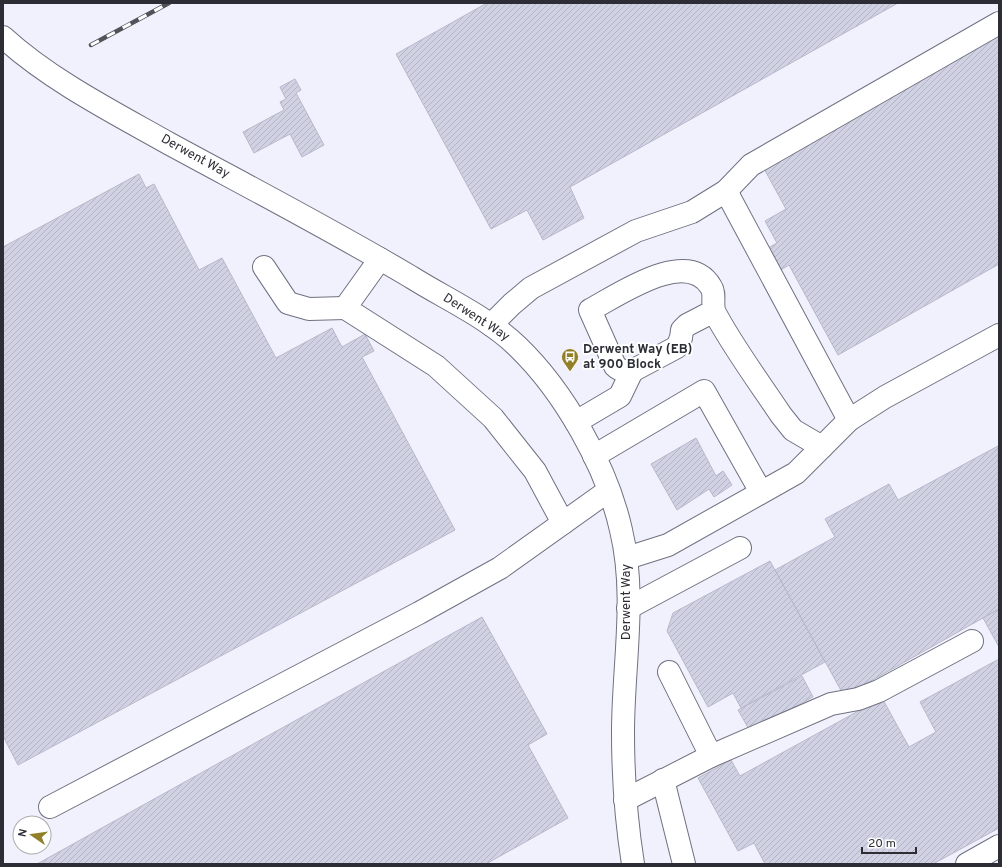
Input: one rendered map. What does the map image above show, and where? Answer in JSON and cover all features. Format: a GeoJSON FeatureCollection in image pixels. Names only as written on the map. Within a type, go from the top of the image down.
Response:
{"type":"FeatureCollection","features":[{"type":"Feature","properties":{"kind":"street"},"geometry":{"type":"LineString","coordinates":[[491,325],[512,304],[532,288],[636,231],[692,212],[726,191],[751,165],[999,23]]}},
{"type":"Feature","properties":{"kind":"street","name":"Derwent Way"},"geometry":{"type":"LineString","coordinates":[[3,38],[30,60],[119,116],[380,259],[491,325],[522,352],[544,377],[576,422],[594,456],[621,526],[627,558],[628,608],[623,730],[625,800],[633,864]]}},
{"type":"Feature","properties":{"kind":"street"},"geometry":{"type":"LineString","coordinates":[[726,191],[849,420]]}},
{"type":"Feature","properties":{"kind":"street"},"geometry":{"type":"LineString","coordinates":[[345,308],[380,259]]}},
{"type":"Feature","properties":{"kind":"street"},"geometry":{"type":"LineString","coordinates":[[264,268],[288,303],[309,309],[345,308],[436,366],[493,418],[535,471],[563,524]]}},
{"type":"Feature","properties":{"kind":"street"},"geometry":{"type":"LineString","coordinates":[[714,311],[687,325],[682,330],[681,338],[677,347],[632,371],[619,370],[615,366],[590,310],[649,278],[673,271],[692,272],[704,277],[712,288],[714,311],[780,415],[793,430],[822,447]]}},
{"type":"Feature","properties":{"kind":"street"},"geometry":{"type":"LineString","coordinates":[[627,558],[668,545],[796,473],[849,420],[885,397],[999,335]]}},
{"type":"Feature","properties":{"kind":"street"},"geometry":{"type":"LineString","coordinates":[[576,422],[620,396],[632,371]]}},
{"type":"Feature","properties":{"kind":"street"},"geometry":{"type":"LineString","coordinates":[[594,456],[704,391],[762,492]]}},
{"type":"Feature","properties":{"kind":"street"},"geometry":{"type":"LineString","coordinates":[[50,807],[472,584],[500,568],[608,491]]}},
{"type":"Feature","properties":{"kind":"street"},"geometry":{"type":"LineString","coordinates":[[628,608],[740,548]]}},
{"type":"Feature","properties":{"kind":"street"},"geometry":{"type":"LineString","coordinates":[[625,800],[711,756],[831,704],[858,699],[878,691],[972,641]]}},
{"type":"Feature","properties":{"kind":"street"},"geometry":{"type":"LineString","coordinates":[[669,672],[711,756]]}},
{"type":"Feature","properties":{"kind":"street"},"geometry":{"type":"LineString","coordinates":[[664,780],[684,864]]}},
{"type":"Feature","properties":{"kind":"street"},"geometry":{"type":"LineString","coordinates":[[967,864],[999,846]]}},
{"type":"Feature","properties":{"kind":"building"},"geometry":{"type":"Polygon","coordinates":[[[487,3],[898,3],[570,187],[584,218],[543,240],[527,210],[491,229],[396,54],[487,3]]]}},
{"type":"Feature","properties":{"kind":"building"},"geometry":{"type":"Polygon","coordinates":[[[999,33],[999,264],[838,355],[789,265],[779,271],[766,249],[777,243],[765,221],[786,209],[762,165],[999,33]]]}},
{"type":"Feature","properties":{"kind":"building"},"geometry":{"type":"Polygon","coordinates":[[[295,79],[301,90],[296,93],[324,145],[302,157],[290,134],[254,153],[243,132],[284,110],[280,102],[286,99],[280,87],[295,79]]]}},
{"type":"Feature","properties":{"kind":"building"},"geometry":{"type":"Polygon","coordinates":[[[139,174],[146,188],[154,184],[199,270],[222,258],[276,358],[332,328],[342,347],[365,334],[374,351],[362,357],[455,530],[18,765],[3,736],[3,247],[139,174]]]}},
{"type":"Feature","properties":{"kind":"building"},"geometry":{"type":"Polygon","coordinates":[[[696,438],[716,476],[723,471],[732,485],[714,497],[709,489],[677,510],[651,464],[696,438]]]}},
{"type":"Feature","properties":{"kind":"building"},"geometry":{"type":"Polygon","coordinates":[[[998,446],[999,609],[844,696],[775,570],[835,537],[825,519],[889,484],[898,500],[998,446]]]}},
{"type":"Feature","properties":{"kind":"building"},"geometry":{"type":"Polygon","coordinates":[[[770,561],[825,662],[741,708],[733,693],[708,707],[667,631],[673,613],[770,561]]]}},
{"type":"Feature","properties":{"kind":"building"},"geometry":{"type":"Polygon","coordinates":[[[999,609],[999,647],[983,618],[999,609]]]}},
{"type":"Feature","properties":{"kind":"building"},"geometry":{"type":"Polygon","coordinates":[[[482,617],[547,734],[528,745],[568,818],[486,864],[37,864],[482,617]]]}},
{"type":"Feature","properties":{"kind":"building"},"geometry":{"type":"Polygon","coordinates":[[[999,659],[999,828],[933,864],[765,864],[754,843],[738,851],[698,778],[731,760],[740,776],[882,698],[909,747],[936,732],[920,702],[999,659]]]}},
{"type":"Feature","properties":{"kind":"building"},"geometry":{"type":"Polygon","coordinates":[[[802,676],[813,697],[750,731],[738,710],[802,676]]]}},
{"type":"Feature","properties":{"kind":"railway"},"geometry":{"type":"LineString","coordinates":[[91,45],[169,3]]}},
{"type":"Feature","properties":{"kind":"place","name":"Derwent Way (EB) at 900 Block"},"geometry":{"type":"Point","coordinates":[570,372]}}]}
